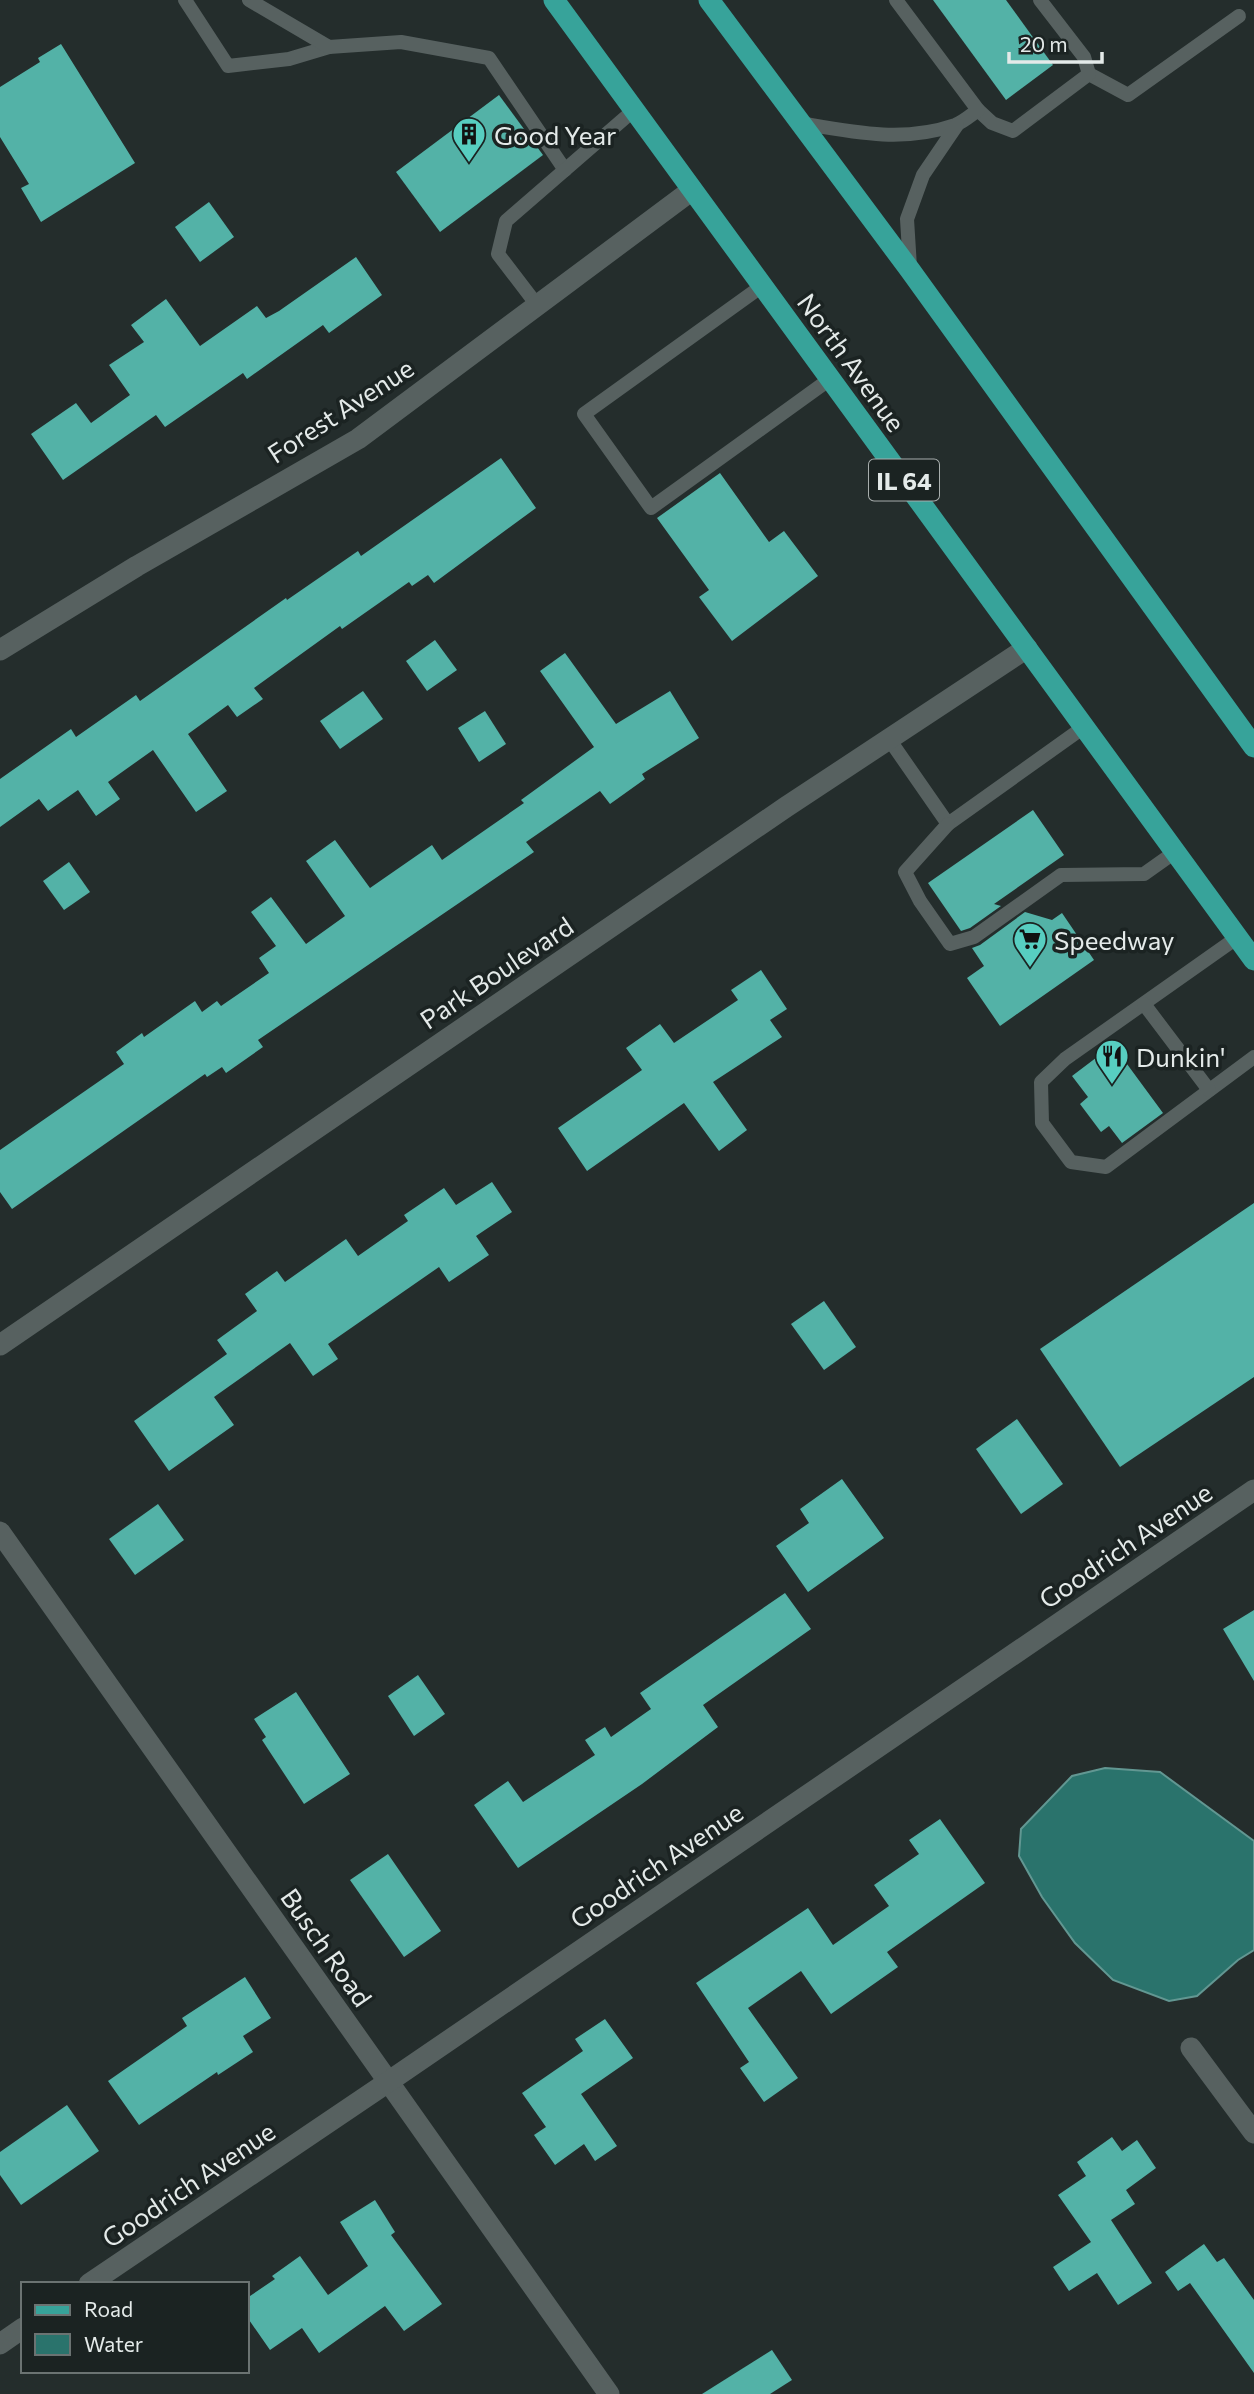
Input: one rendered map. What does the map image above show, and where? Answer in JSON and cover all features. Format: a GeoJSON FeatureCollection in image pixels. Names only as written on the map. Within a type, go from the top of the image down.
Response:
{"type":"FeatureCollection","features":[{"type":"Feature","properties":{"kind":"main road","name":"North Avenue"},"geometry":{"type":"LineString","coordinates":[[554,0],[1254,960]]}},
{"type":"Feature","properties":{"kind":"main road"},"geometry":{"type":"LineString","coordinates":[[709,0],[910,270],[1254,747]]}},
{"type":"Feature","properties":{"kind":"main road"},"geometry":{"type":"LineString","coordinates":[[715,0],[749,54]]}},
{"type":"Feature","properties":{"kind":"street","name":"Forest Avenue"},"geometry":{"type":"LineString","coordinates":[[0,650],[137,566],[358,439],[692,190]]}},
{"type":"Feature","properties":{"kind":"street","name":"Park Boulevard"},"geometry":{"type":"LineString","coordinates":[[0,1345],[786,807],[1027,648]]}},
{"type":"Feature","properties":{"kind":"street","name":"Goodrich Avenue"},"geometry":{"type":"LineString","coordinates":[[92,2282],[1254,1490]]}},
{"type":"Feature","properties":{"kind":"street","name":"Busch Road"},"geometry":{"type":"LineString","coordinates":[[0,1532],[609,2394]]}},
{"type":"Feature","properties":{"kind":"street"},"geometry":{"type":"LineString","coordinates":[[1191,2048],[1254,2133]]}},
{"type":"Feature","properties":{"kind":"street"},"geometry":{"type":"LineString","coordinates":[[0,2344],[21,2329]]}},
{"type":"Feature","properties":{"kind":"lane"},"geometry":{"type":"LineString","coordinates":[[185,0],[228,66],[289,59],[329,47],[401,42],[489,58],[565,170]]}},
{"type":"Feature","properties":{"kind":"lane"},"geometry":{"type":"LineString","coordinates":[[249,0],[329,47]]}},
{"type":"Feature","properties":{"kind":"lane"},"geometry":{"type":"LineString","coordinates":[[895,0],[978,110],[992,123],[1013,131],[1089,74]]}},
{"type":"Feature","properties":{"kind":"lane"},"geometry":{"type":"LineString","coordinates":[[1040,0],[1084,57],[1089,74],[1128,95],[1239,16]]}},
{"type":"Feature","properties":{"kind":"lane"},"geometry":{"type":"LineString","coordinates":[[537,305],[498,254],[506,221],[634,110]]}},
{"type":"Feature","properties":{"kind":"lane"},"geometry":{"type":"LineString","coordinates":[[910,270],[907,219],[923,175],[957,125],[978,110]]}},
{"type":"Feature","properties":{"kind":"lane"},"geometry":{"type":"LineString","coordinates":[[800,122],[877,136],[917,133],[957,125]]}},
{"type":"Feature","properties":{"kind":"lane"},"geometry":{"type":"LineString","coordinates":[[762,286],[584,414],[643,498],[651,508],[830,379]]}},
{"type":"Feature","properties":{"kind":"lane"},"geometry":{"type":"LineString","coordinates":[[1084,727],[948,824],[905,872],[920,901],[950,944],[974,937],[1061,875],[1144,874],[1175,852]]}},
{"type":"Feature","properties":{"kind":"lane"},"geometry":{"type":"LineString","coordinates":[[889,739],[948,824]]}},
{"type":"Feature","properties":{"kind":"lane"},"geometry":{"type":"LineString","coordinates":[[1238,937],[1065,1059],[1041,1082],[1042,1123],[1071,1162],[1106,1167],[1254,1057]]}},
{"type":"Feature","properties":{"kind":"lane"},"geometry":{"type":"LineString","coordinates":[[1144,1004],[1209,1090]]}},
{"type":"Feature","properties":{"kind":"water"},"geometry":{"type":"Polygon","coordinates":[[[1105,1768],[1160,1772],[1254,1841],[1254,1950],[1238,1960],[1197,1996],[1169,2001],[1113,1980],[1075,1943],[1042,1897],[1019,1856],[1021,1829],[1072,1776],[1105,1768]]]}},
{"type":"Feature","properties":{"kind":"building"},"geometry":{"type":"Polygon","coordinates":[[[933,0],[1006,0],[1053,65],[1006,100],[933,0]]]}},
{"type":"Feature","properties":{"kind":"building"},"geometry":{"type":"Polygon","coordinates":[[[61,44],[135,163],[41,222],[21,188],[29,184],[0,137],[0,87],[40,62],[38,58],[61,44]]]}},
{"type":"Feature","properties":{"kind":"building","name":"Good Year"},"geometry":{"type":"Polygon","coordinates":[[[499,95],[543,155],[440,232],[396,172],[499,95]]]}},
{"type":"Feature","properties":{"kind":"building"},"geometry":{"type":"Polygon","coordinates":[[[209,202],[234,237],[200,262],[175,227],[209,202]]]}},
{"type":"Feature","properties":{"kind":"building"},"geometry":{"type":"Polygon","coordinates":[[[356,257],[382,295],[329,333],[323,325],[247,379],[243,373],[165,427],[156,415],[63,480],[31,434],[76,403],[91,423],[130,395],[109,365],[144,342],[131,325],[166,299],[200,346],[257,306],[266,318],[279,311],[356,257]]]}},
{"type":"Feature","properties":{"kind":"building"},"geometry":{"type":"Polygon","coordinates":[[[501,458],[536,508],[434,583],[428,575],[412,586],[409,582],[342,629],[340,626],[254,688],[263,699],[237,717],[228,705],[188,734],[227,791],[196,812],[153,750],[108,782],[120,799],[96,816],[78,790],[48,811],[39,799],[0,827],[0,779],[71,729],[76,737],[136,695],[140,701],[286,598],[287,600],[358,551],[361,556],[501,458]]]}},
{"type":"Feature","properties":{"kind":"building"},"geometry":{"type":"Polygon","coordinates":[[[720,473],[769,542],[784,531],[818,576],[732,641],[699,597],[709,590],[657,518],[720,473]]]}},
{"type":"Feature","properties":{"kind":"building"},"geometry":{"type":"Polygon","coordinates":[[[435,640],[457,670],[427,691],[406,661],[435,640]]]}},
{"type":"Feature","properties":{"kind":"building"},"geometry":{"type":"Polygon","coordinates":[[[565,653],[616,724],[670,691],[699,738],[642,774],[645,779],[610,804],[600,791],[526,842],[534,852],[258,1040],[263,1047],[226,1073],[222,1067],[207,1077],[205,1074],[12,1209],[0,1192],[0,1150],[124,1064],[116,1052],[142,1033],[144,1037],[195,1001],[202,1012],[217,1001],[221,1006],[269,973],[259,958],[276,946],[251,912],[271,897],[306,944],[345,916],[306,861],[335,840],[370,888],[432,845],[442,860],[524,803],[521,800],[594,747],[540,671],[565,653]]]}},
{"type":"Feature","properties":{"kind":"building"},"geometry":{"type":"Polygon","coordinates":[[[363,691],[383,719],[340,749],[320,721],[363,691]]]}},
{"type":"Feature","properties":{"kind":"building"},"geometry":{"type":"Polygon","coordinates":[[[485,711],[506,744],[479,762],[458,728],[485,711]]]}},
{"type":"Feature","properties":{"kind":"building","name":"Speedway"},"geometry":{"type":"Polygon","coordinates":[[[1033,810],[1064,855],[994,904],[1001,906],[970,928],[961,931],[928,883],[1033,810]]]}},
{"type":"Feature","properties":{"kind":"building"},"geometry":{"type":"Polygon","coordinates":[[[69,862],[90,892],[64,910],[43,881],[69,862]]]}},
{"type":"Feature","properties":{"kind":"building","name":"Speedway"},"geometry":{"type":"Polygon","coordinates":[[[1025,912],[1052,920],[1062,913],[1094,960],[1000,1026],[967,978],[984,966],[972,948],[1025,912]]]}},
{"type":"Feature","properties":{"kind":"building"},"geometry":{"type":"Polygon","coordinates":[[[761,970],[787,1009],[770,1020],[782,1037],[713,1082],[747,1130],[719,1151],[684,1103],[587,1171],[558,1128],[642,1070],[626,1048],[660,1024],[674,1043],[738,1000],[731,990],[761,970]]]}},
{"type":"Feature","properties":{"kind":"building","name":"Dunkin'"},"geometry":{"type":"Polygon","coordinates":[[[1113,1045],[1163,1113],[1122,1143],[1109,1126],[1101,1132],[1080,1104],[1088,1097],[1072,1076],[1113,1045]]]}},
{"type":"Feature","properties":{"kind":"building"},"geometry":{"type":"Polygon","coordinates":[[[492,1182],[512,1212],[476,1236],[489,1255],[449,1282],[439,1267],[328,1344],[338,1359],[313,1376],[290,1343],[214,1397],[234,1425],[169,1471],[134,1421],[227,1354],[217,1340],[257,1311],[245,1294],[277,1271],[285,1282],[346,1239],[358,1256],[408,1221],[404,1215],[444,1188],[456,1205],[492,1182]]]}},
{"type":"Feature","properties":{"kind":"building"},"geometry":{"type":"Polygon","coordinates":[[[1254,1203],[1254,1377],[1120,1467],[1040,1349],[1254,1203]]]}},
{"type":"Feature","properties":{"kind":"building"},"geometry":{"type":"Polygon","coordinates":[[[824,1301],[856,1347],[824,1370],[791,1324],[824,1301]]]}},
{"type":"Feature","properties":{"kind":"building"},"geometry":{"type":"Polygon","coordinates":[[[1017,1419],[1063,1484],[1021,1514],[976,1449],[1017,1419]]]}},
{"type":"Feature","properties":{"kind":"building"},"geometry":{"type":"Polygon","coordinates":[[[842,1479],[884,1538],[808,1592],[776,1546],[809,1523],[800,1509],[842,1479]]]}},
{"type":"Feature","properties":{"kind":"building"},"geometry":{"type":"Polygon","coordinates":[[[158,1504],[184,1540],[135,1575],[109,1539],[158,1504]]]}},
{"type":"Feature","properties":{"kind":"building"},"geometry":{"type":"Polygon","coordinates":[[[785,1593],[811,1629],[703,1705],[718,1727],[642,1784],[518,1868],[474,1805],[508,1781],[523,1802],[595,1755],[585,1740],[605,1727],[611,1737],[651,1709],[640,1693],[785,1593]]]}},
{"type":"Feature","properties":{"kind":"building"},"geometry":{"type":"Polygon","coordinates":[[[1254,1610],[1254,1681],[1223,1629],[1254,1610]]]}},
{"type":"Feature","properties":{"kind":"building"},"geometry":{"type":"Polygon","coordinates":[[[418,1675],[445,1714],[414,1736],[388,1696],[418,1675]]]}},
{"type":"Feature","properties":{"kind":"building"},"geometry":{"type":"Polygon","coordinates":[[[296,1692],[350,1774],[304,1804],[262,1740],[266,1737],[254,1719],[296,1692]]]}},
{"type":"Feature","properties":{"kind":"building"},"geometry":{"type":"Polygon","coordinates":[[[940,1819],[985,1883],[887,1952],[898,1967],[831,2014],[801,1971],[748,2008],[798,2078],[764,2102],[740,2068],[749,2062],[696,1983],[808,1908],[833,1945],[889,1906],[874,1885],[919,1854],[909,1840],[940,1819]]]}},
{"type":"Feature","properties":{"kind":"building"},"geometry":{"type":"Polygon","coordinates":[[[388,1854],[441,1931],[404,1957],[350,1880],[388,1854]]]}},
{"type":"Feature","properties":{"kind":"building"},"geometry":{"type":"Polygon","coordinates":[[[245,1977],[271,2018],[243,2036],[253,2052],[218,2075],[217,2072],[139,2125],[108,2081],[187,2026],[182,2018],[245,1977]]]}},
{"type":"Feature","properties":{"kind":"building"},"geometry":{"type":"Polygon","coordinates":[[[605,2019],[633,2058],[581,2094],[617,2146],[595,2161],[584,2144],[555,2165],[534,2135],[546,2127],[522,2093],[583,2051],[575,2039],[605,2019]]]}},
{"type":"Feature","properties":{"kind":"building"},"geometry":{"type":"Polygon","coordinates":[[[67,2105],[99,2151],[21,2205],[0,2175],[0,2152],[67,2105]]]}},
{"type":"Feature","properties":{"kind":"building"},"geometry":{"type":"Polygon","coordinates":[[[1112,2137],[1122,2151],[1137,2140],[1156,2168],[1126,2190],[1135,2204],[1111,2220],[1152,2283],[1118,2305],[1097,2273],[1069,2291],[1053,2267],[1091,2242],[1058,2195],[1086,2176],[1077,2162],[1112,2137]]]}},
{"type":"Feature","properties":{"kind":"building"},"geometry":{"type":"Polygon","coordinates":[[[375,2200],[395,2232],[391,2235],[442,2304],[404,2331],[385,2306],[319,2353],[302,2328],[270,2350],[248,2318],[248,2297],[275,2279],[272,2276],[300,2256],[328,2295],[368,2266],[340,2222],[375,2200]]]}},
{"type":"Feature","properties":{"kind":"building"},"geometry":{"type":"Polygon","coordinates":[[[1204,2244],[1217,2262],[1224,2258],[1254,2300],[1254,2373],[1190,2283],[1178,2291],[1165,2272],[1204,2244]]]}},
{"type":"Feature","properties":{"kind":"building"},"geometry":{"type":"Polygon","coordinates":[[[772,2350],[792,2380],[770,2394],[702,2394],[772,2350]]]}},
{"type":"Feature","properties":{"kind":"place","name":"Good Year"},"geometry":{"type":"Point","coordinates":[469,164]}},
{"type":"Feature","properties":{"kind":"place","name":"Speedway"},"geometry":{"type":"Point","coordinates":[1030,969]}},
{"type":"Feature","properties":{"kind":"place","name":"Dunkin'"},"geometry":{"type":"Point","coordinates":[1112,1086]}}]}
